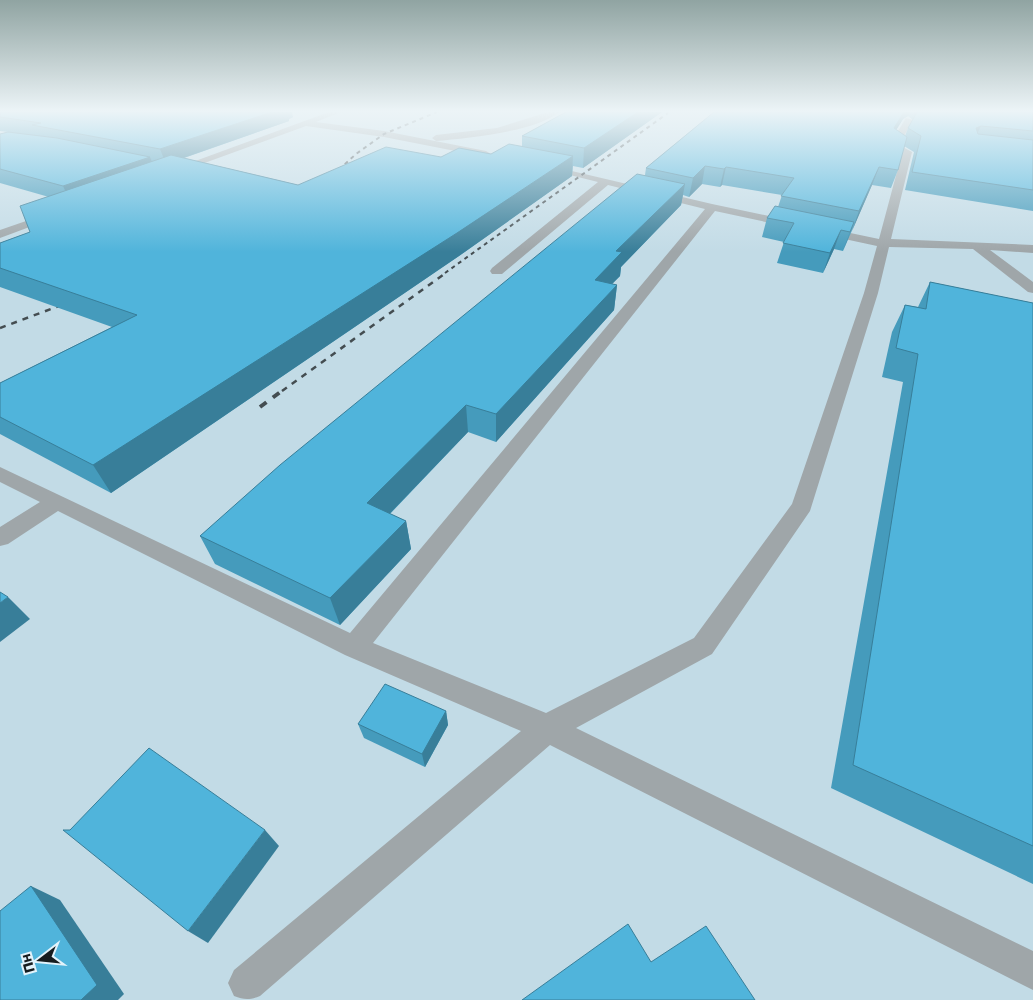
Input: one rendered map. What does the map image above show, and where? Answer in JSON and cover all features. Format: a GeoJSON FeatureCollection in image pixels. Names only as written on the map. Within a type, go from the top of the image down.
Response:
{"type":"FeatureCollection","features":[{"type":"Feature","properties":{"kind":"lane"},"geometry":{"type":"LineString","coordinates":[[167,172],[202,159]]}},
{"type":"Feature","properties":{"kind":"lane"},"geometry":{"type":"LineString","coordinates":[[247,983],[547,728],[702,646],[802,506],[871,293],[882,243],[905,159]]}},
{"type":"Feature","properties":{"kind":"lane"},"geometry":{"type":"LineString","coordinates":[[535,164],[582,173],[605,182],[712,207],[882,243],[975,244],[1033,249]]}},
{"type":"Feature","properties":{"kind":"lane"},"geometry":{"type":"LineString","coordinates":[[497,271],[605,182]]}},
{"type":"Feature","properties":{"kind":"lane"},"geometry":{"type":"LineString","coordinates":[[354,648],[712,207]]}},
{"type":"Feature","properties":{"kind":"lane"},"geometry":{"type":"LineString","coordinates":[[0,234],[64,211]]}},
{"type":"Feature","properties":{"kind":"lane"},"geometry":{"type":"LineString","coordinates":[[975,244],[1033,289]]}},
{"type":"Feature","properties":{"kind":"lane"},"geometry":{"type":"LineString","coordinates":[[0,474],[354,648],[547,728],[1033,972]]}},
{"type":"Feature","properties":{"kind":"lane"},"geometry":{"type":"LineString","coordinates":[[0,538],[56,502]]}},
{"type":"Feature","properties":{"kind":"shaded area"},"geometry":{"type":"Polygon","coordinates":[[[0,159],[1033,159],[1033,1000],[0,1000],[0,159]]]}},
{"type":"Feature","properties":{"kind":"building"},"geometry":{"type":"Polygon","coordinates":[[[0,159],[145,159],[63,186],[0,169],[0,159]]]}},
{"type":"Feature","properties":{"kind":"building"},"geometry":{"type":"Polygon","coordinates":[[[160,159],[187,159],[298,185],[359,159],[569,159],[457,233],[93,465],[0,417],[0,383],[137,315],[0,268],[0,243],[30,232],[20,206],[160,159]]]}},
{"type":"Feature","properties":{"kind":"building"},"geometry":{"type":"Polygon","coordinates":[[[657,159],[901,159],[898,170],[879,167],[859,211],[781,196],[794,178],[726,167],[724,169],[705,166],[693,178],[646,168],[657,159]]]}},
{"type":"Feature","properties":{"kind":"building"},"geometry":{"type":"Polygon","coordinates":[[[915,159],[1033,159],[1033,190],[912,172],[915,159]]]}},
{"type":"Feature","properties":{"kind":"building"},"geometry":{"type":"Polygon","coordinates":[[[637,174],[685,184],[616,251],[622,252],[595,280],[617,285],[496,414],[466,405],[367,503],[406,521],[330,598],[200,536],[280,465],[637,174]]]}},
{"type":"Feature","properties":{"kind":"building"},"geometry":{"type":"Polygon","coordinates":[[[775,206],[854,222],[850,232],[841,230],[830,253],[783,243],[794,223],[767,218],[775,206]]]}},
{"type":"Feature","properties":{"kind":"building"},"geometry":{"type":"Polygon","coordinates":[[[930,282],[1033,303],[1033,846],[853,765],[918,354],[896,348],[905,305],[926,309],[930,282]]]}},
{"type":"Feature","properties":{"kind":"building"},"geometry":{"type":"Polygon","coordinates":[[[0,592],[8,597],[0,603],[0,592]]]}},
{"type":"Feature","properties":{"kind":"building"},"geometry":{"type":"Polygon","coordinates":[[[385,684],[446,711],[422,754],[358,724],[385,684]]]}},
{"type":"Feature","properties":{"kind":"building"},"geometry":{"type":"Polygon","coordinates":[[[149,748],[265,830],[188,931],[63,830],[70,830],[149,748]]]}},
{"type":"Feature","properties":{"kind":"building"},"geometry":{"type":"Polygon","coordinates":[[[31,886],[97,985],[81,1000],[0,1000],[0,911],[31,886]]]}},
{"type":"Feature","properties":{"kind":"building"},"geometry":{"type":"Polygon","coordinates":[[[628,924],[651,962],[706,926],[755,1000],[522,1000],[628,924]]]}},
{"type":"Feature","properties":{"kind":"railway"},"geometry":{"type":"LineString","coordinates":[[333,175],[351,159]]}},
{"type":"Feature","properties":{"kind":"railway"},"geometry":{"type":"LineString","coordinates":[[445,273],[604,159]]}},
{"type":"Feature","properties":{"kind":"railway"},"geometry":{"type":"LineString","coordinates":[[282,391],[447,272]]}},
{"type":"Feature","properties":{"kind":"railway"},"geometry":{"type":"LineString","coordinates":[[0,328],[67,303]]}},
{"type":"Feature","properties":{"kind":"railway"},"geometry":{"type":"LineString","coordinates":[[260,407],[283,390]]}}]}
